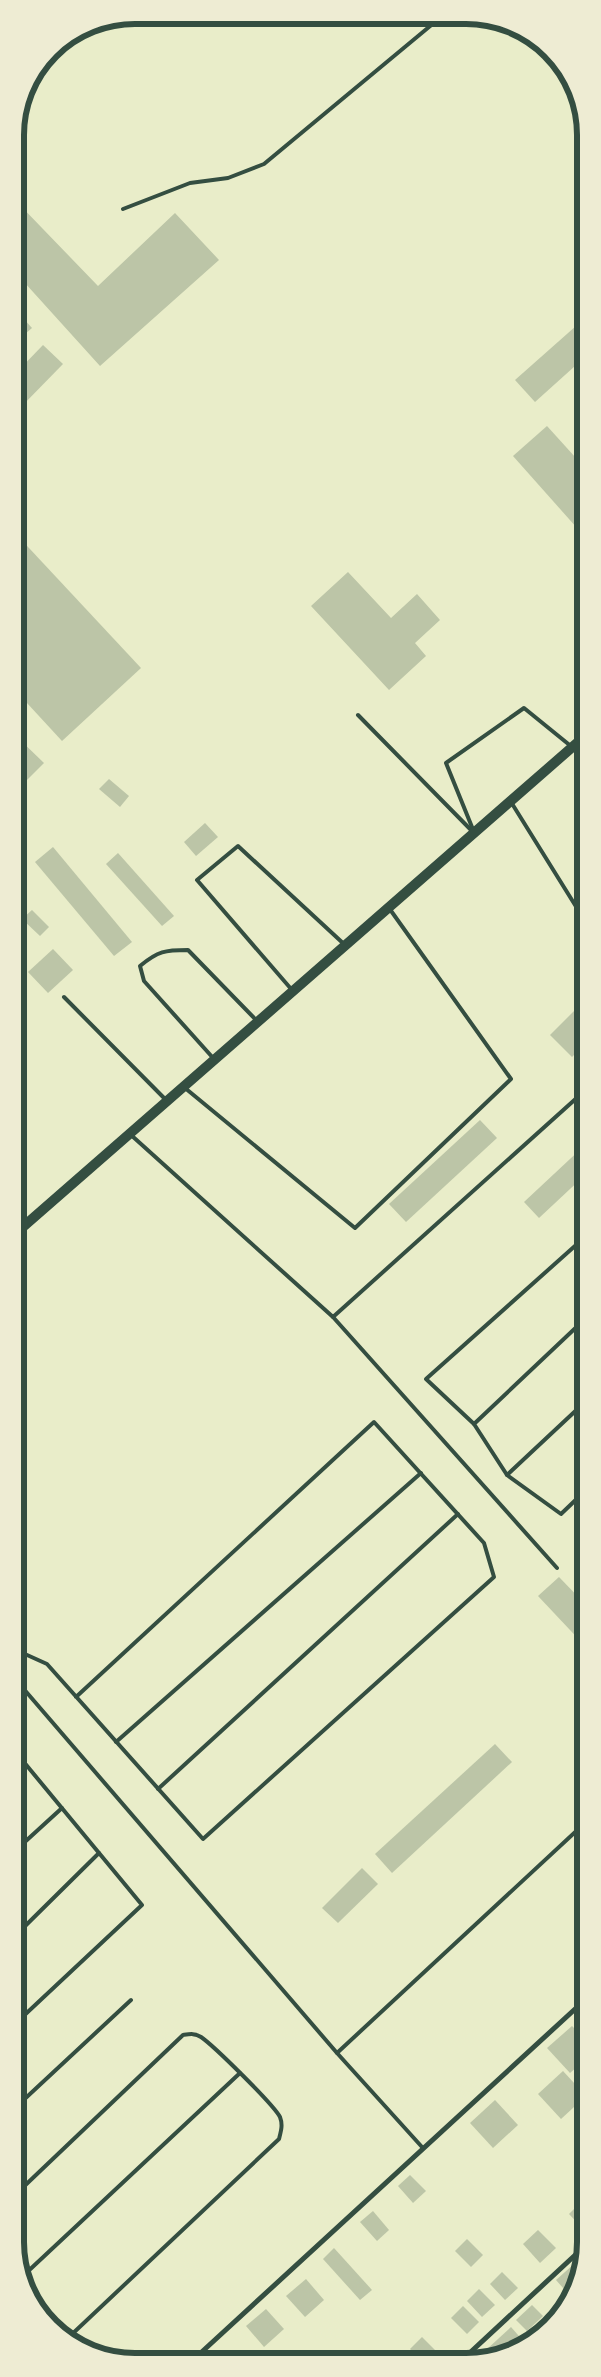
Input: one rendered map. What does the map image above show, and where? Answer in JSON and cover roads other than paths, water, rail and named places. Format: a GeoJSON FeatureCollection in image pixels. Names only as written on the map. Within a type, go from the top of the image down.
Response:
{"type":"FeatureCollection","features":[{"type":"Feature","properties":{"kind":"main road"},"geometry":{"type":"LineString","coordinates":[[24,1224],[577,743]]}},
{"type":"Feature","properties":{"kind":"street"},"geometry":{"type":"LineString","coordinates":[[201,2353],[422,2147],[577,2007]]}},
{"type":"Feature","properties":{"kind":"street"},"geometry":{"type":"LineString","coordinates":[[471,2353],[576,2254]]}},
{"type":"Feature","properties":{"kind":"lane"},"geometry":{"type":"LineString","coordinates":[[123,208],[190,183],[228,178],[264,164],[433,24]]}},
{"type":"Feature","properties":{"kind":"lane"},"geometry":{"type":"LineString","coordinates":[[474,833],[446,762],[524,708],[572,747]]}},
{"type":"Feature","properties":{"kind":"lane"},"geometry":{"type":"LineString","coordinates":[[358,715],[474,833]]}},
{"type":"Feature","properties":{"kind":"lane"},"geometry":{"type":"LineString","coordinates":[[510,801],[577,907]]}},
{"type":"Feature","properties":{"kind":"lane"},"geometry":{"type":"LineString","coordinates":[[293,991],[197,880],[238,846],[345,946]]}},
{"type":"Feature","properties":{"kind":"lane"},"geometry":{"type":"LineString","coordinates":[[183,1086],[355,1228],[510,1079],[388,908]]}},
{"type":"Feature","properties":{"kind":"lane"},"geometry":{"type":"LineString","coordinates":[[214,1060],[144,981],[140,966],[155,954],[167,950],[188,950],[258,1022]]}},
{"type":"Feature","properties":{"kind":"lane"},"geometry":{"type":"LineString","coordinates":[[64,997],[167,1101]]}},
{"type":"Feature","properties":{"kind":"lane"},"geometry":{"type":"LineString","coordinates":[[333,1317],[577,1098]]}},
{"type":"Feature","properties":{"kind":"lane"},"geometry":{"type":"LineString","coordinates":[[129,1134],[333,1317],[557,1568]]}},
{"type":"Feature","properties":{"kind":"lane"},"geometry":{"type":"LineString","coordinates":[[577,1244],[426,1379],[474,1424],[507,1475],[561,1514],[577,1499]]}},
{"type":"Feature","properties":{"kind":"lane"},"geometry":{"type":"LineString","coordinates":[[474,1424],[577,1327]]}},
{"type":"Feature","properties":{"kind":"lane"},"geometry":{"type":"LineString","coordinates":[[507,1475],[577,1409]]}},
{"type":"Feature","properties":{"kind":"lane"},"geometry":{"type":"LineString","coordinates":[[24,1654],[46,1664],[203,1839],[494,1577],[484,1543],[374,1422],[76,1697]]}},
{"type":"Feature","properties":{"kind":"lane"},"geometry":{"type":"LineString","coordinates":[[116,1742],[421,1474]]}},
{"type":"Feature","properties":{"kind":"lane"},"geometry":{"type":"LineString","coordinates":[[158,1789],[458,1514]]}},
{"type":"Feature","properties":{"kind":"lane"},"geometry":{"type":"LineString","coordinates":[[24,1689],[337,2053],[422,2147]]}},
{"type":"Feature","properties":{"kind":"lane"},"geometry":{"type":"LineString","coordinates":[[24,1762],[142,1905],[24,2016]]}},
{"type":"Feature","properties":{"kind":"lane"},"geometry":{"type":"LineString","coordinates":[[24,1843],[62,1808]]}},
{"type":"Feature","properties":{"kind":"lane"},"geometry":{"type":"LineString","coordinates":[[337,2053],[577,1830]]}},
{"type":"Feature","properties":{"kind":"lane"},"geometry":{"type":"LineString","coordinates":[[24,1927],[99,1853]]}},
{"type":"Feature","properties":{"kind":"lane"},"geometry":{"type":"LineString","coordinates":[[24,2100],[131,2000]]}},
{"type":"Feature","properties":{"kind":"lane"},"geometry":{"type":"LineString","coordinates":[[24,2186],[183,2035],[192,2034],[201,2037],[240,2073],[279,2116],[282,2128],[279,2139],[73,2334]]}},
{"type":"Feature","properties":{"kind":"lane"},"geometry":{"type":"LineString","coordinates":[[28,2271],[240,2073]]}}]}
